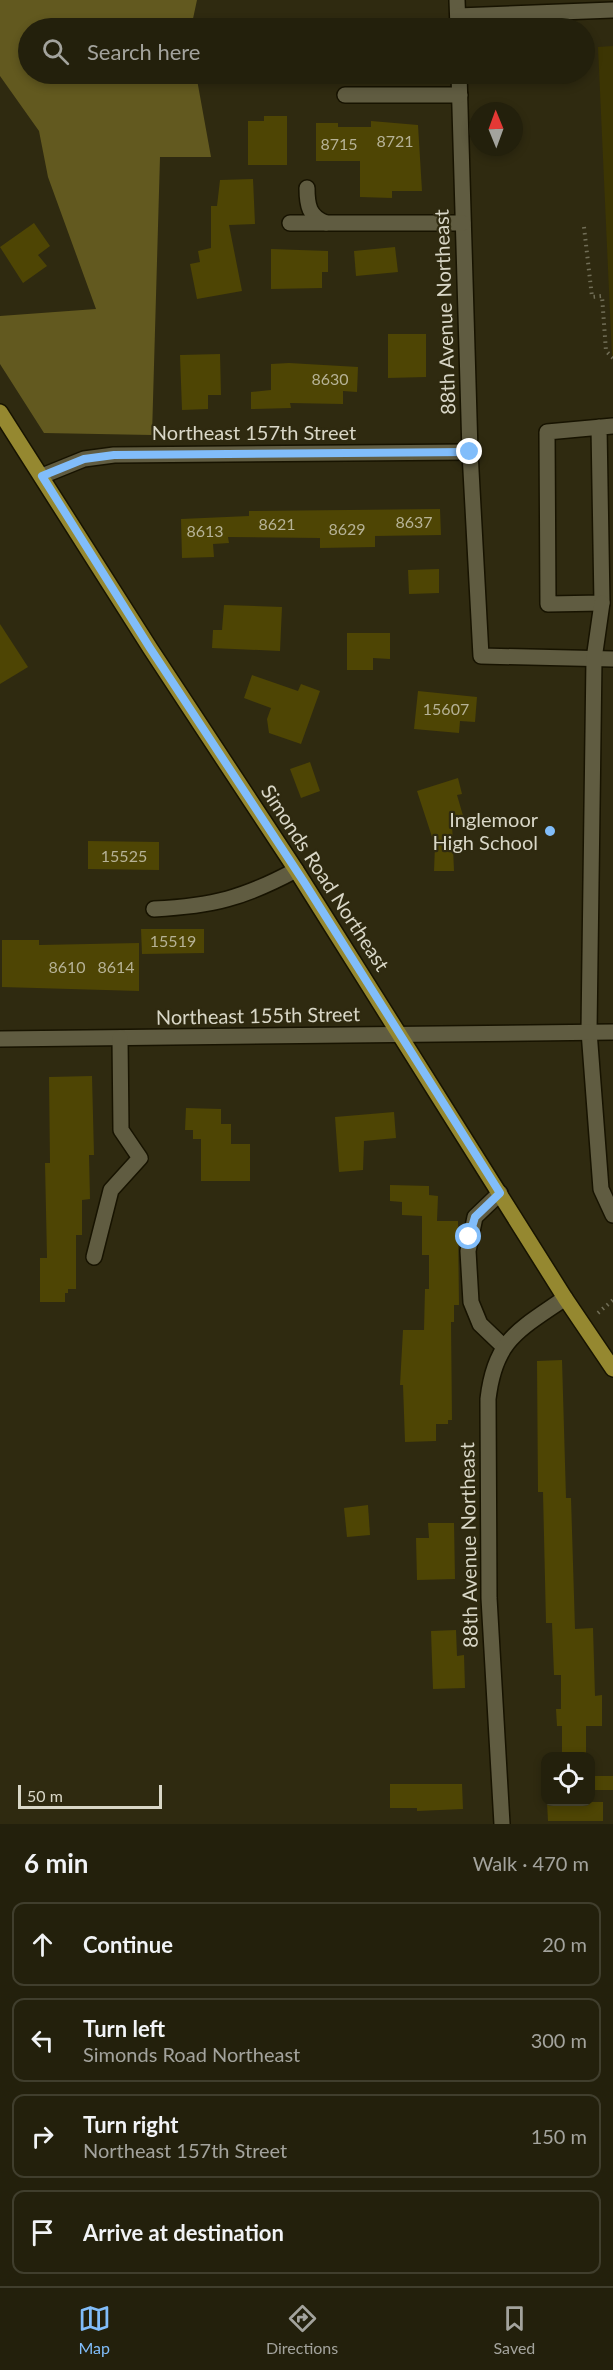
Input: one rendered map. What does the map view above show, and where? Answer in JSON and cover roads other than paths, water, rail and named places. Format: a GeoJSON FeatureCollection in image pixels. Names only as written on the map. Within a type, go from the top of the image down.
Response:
{"type":"FeatureCollection","features":[{"type":"Feature","properties":{"kind":"main road","name":"Simonds Road Northeast"},"geometry":{"type":"LineString","coordinates":[[0,412],[150,648],[296,870],[565,1298],[613,1369]]}},
{"type":"Feature","properties":{"kind":"street"},"geometry":{"type":"LineString","coordinates":[[457,0],[458,18]]}},
{"type":"Feature","properties":{"kind":"street"},"geometry":{"type":"LineString","coordinates":[[510,18],[613,10]]}},
{"type":"Feature","properties":{"kind":"street","name":"88th Avenue Northeast"},"geometry":{"type":"LineString","coordinates":[[459,84],[470,452],[481,656],[594,659]]}},
{"type":"Feature","properties":{"kind":"street"},"geometry":{"type":"LineString","coordinates":[[345,96],[460,95]]}},
{"type":"Feature","properties":{"kind":"street"},"geometry":{"type":"LineString","coordinates":[[307,188],[308,206],[313,215],[329,224]]}},
{"type":"Feature","properties":{"kind":"street"},"geometry":{"type":"LineString","coordinates":[[290,223],[463,223]]}},
{"type":"Feature","properties":{"kind":"street"},"geometry":{"type":"LineString","coordinates":[[602,603],[548,604],[547,432],[606,427],[602,603],[594,659],[589,1031],[601,1189],[613,1215]]}},
{"type":"Feature","properties":{"kind":"street","name":"Northeast 157th Street"},"geometry":{"type":"LineString","coordinates":[[42,476],[84,459],[114,455],[470,452]]}},
{"type":"Feature","properties":{"kind":"street"},"geometry":{"type":"LineString","coordinates":[[594,659],[613,659]]}},
{"type":"Feature","properties":{"kind":"street"},"geometry":{"type":"LineString","coordinates":[[154,909],[198,907],[222,902],[245,895],[296,870]]}},
{"type":"Feature","properties":{"kind":"street","name":"Northeast 155th Street"},"geometry":{"type":"LineString","coordinates":[[0,1040],[613,1032]]}},
{"type":"Feature","properties":{"kind":"street"},"geometry":{"type":"LineString","coordinates":[[94,1257],[111,1190],[140,1158],[121,1130],[120,1038]]}},
{"type":"Feature","properties":{"kind":"street"},"geometry":{"type":"LineString","coordinates":[[500,1193],[475,1217],[468,1251],[471,1302],[480,1324],[503,1346]]}},
{"type":"Feature","properties":{"kind":"street","name":"88th Avenue Northeast"},"geometry":{"type":"LineString","coordinates":[[502,1824],[489,1598],[488,1399],[491,1372],[503,1346],[520,1329],[565,1298]]}},
{"type":"Feature","properties":{"kind":"place","name":"Inglemoor High School"},"geometry":{"type":"Point","coordinates":[550,831]}}]}
